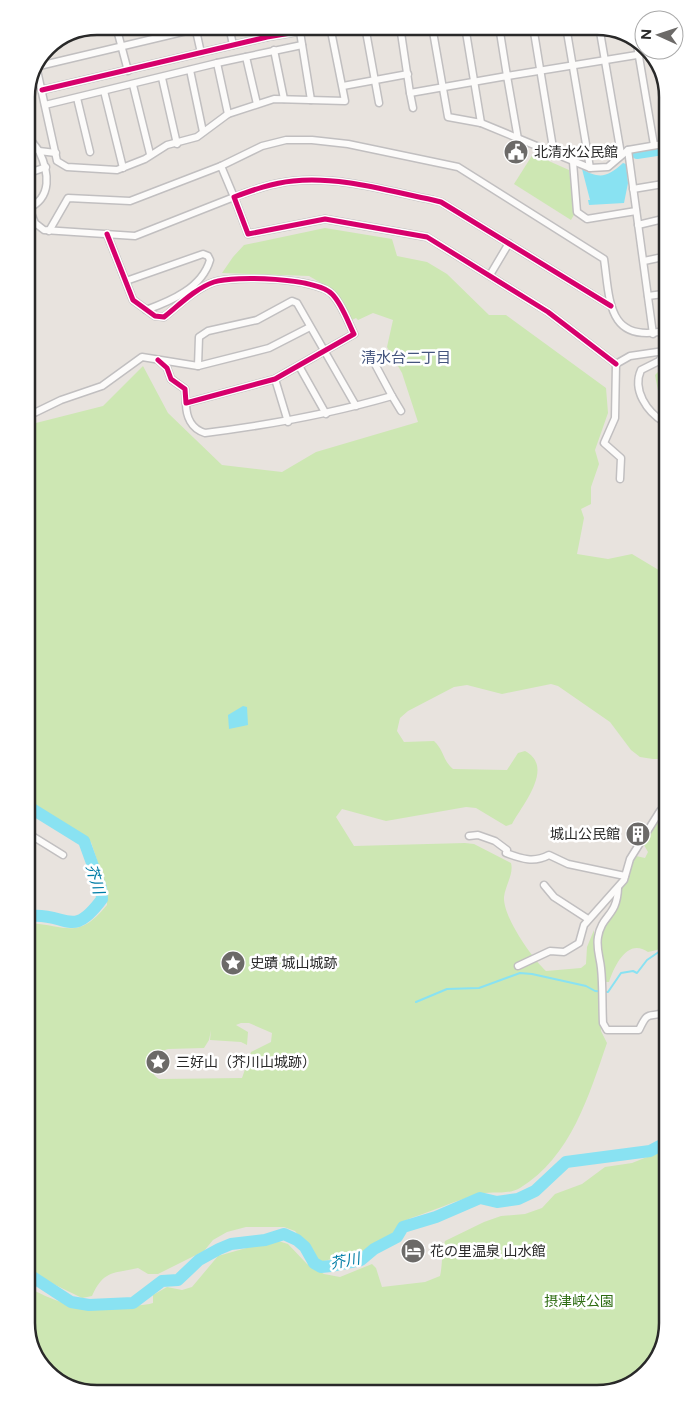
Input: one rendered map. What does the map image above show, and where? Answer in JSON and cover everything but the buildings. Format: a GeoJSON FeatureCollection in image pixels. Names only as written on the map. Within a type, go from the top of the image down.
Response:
{"type":"FeatureCollection","features":[{"type":"Feature","properties":{"kind":"street"},"geometry":{"type":"LineString","coordinates":[[118,35],[128,71]]}},
{"type":"Feature","properties":{"kind":"street"},"geometry":{"type":"LineString","coordinates":[[45,64],[165,35]]}},
{"type":"Feature","properties":{"kind":"street"},"geometry":{"type":"LineString","coordinates":[[197,35],[201,53]]}},
{"type":"Feature","properties":{"kind":"street"},"geometry":{"type":"LineString","coordinates":[[231,35],[234,45]]}},
{"type":"Feature","properties":{"kind":"street"},"geometry":{"type":"LineString","coordinates":[[42,90],[276,35]]}},
{"type":"Feature","properties":{"kind":"street"},"geometry":{"type":"LineString","coordinates":[[299,35],[312,100]]}},
{"type":"Feature","properties":{"kind":"street"},"geometry":{"type":"LineString","coordinates":[[39,77],[57,161],[67,167],[116,170],[144,159],[167,145],[177,144],[197,137],[228,114],[257,104],[274,99],[345,101],[333,35]]}},
{"type":"Feature","properties":{"kind":"street"},"geometry":{"type":"LineString","coordinates":[[368,35],[379,102]]}},
{"type":"Feature","properties":{"kind":"street"},"geometry":{"type":"LineString","coordinates":[[402,35],[413,108]]}},
{"type":"Feature","properties":{"kind":"street"},"geometry":{"type":"LineString","coordinates":[[433,35],[448,117],[481,123],[590,168],[608,167],[628,150],[659,144]]}},
{"type":"Feature","properties":{"kind":"street"},"geometry":{"type":"LineString","coordinates":[[466,35],[481,123]]}},
{"type":"Feature","properties":{"kind":"street"},"geometry":{"type":"LineString","coordinates":[[500,35],[518,139]]}},
{"type":"Feature","properties":{"kind":"street"},"geometry":{"type":"LineString","coordinates":[[535,35],[554,154]]}},
{"type":"Feature","properties":{"kind":"street"},"geometry":{"type":"LineString","coordinates":[[568,35],[590,168]]}},
{"type":"Feature","properties":{"kind":"street"},"geometry":{"type":"LineString","coordinates":[[602,35],[621,154]]}},
{"type":"Feature","properties":{"kind":"street"},"geometry":{"type":"LineString","coordinates":[[46,105],[217,63],[302,45]]}},
{"type":"Feature","properties":{"kind":"street"},"geometry":{"type":"LineString","coordinates":[[274,50],[284,100]]}},
{"type":"Feature","properties":{"kind":"street"},"geometry":{"type":"LineString","coordinates":[[246,57],[257,104]]}},
{"type":"Feature","properties":{"kind":"street"},"geometry":{"type":"LineString","coordinates":[[410,93],[634,57]]}},
{"type":"Feature","properties":{"kind":"street"},"geometry":{"type":"LineString","coordinates":[[640,60],[654,145]]}},
{"type":"Feature","properties":{"kind":"street"},"geometry":{"type":"LineString","coordinates":[[217,63],[228,114]]}},
{"type":"Feature","properties":{"kind":"street"},"geometry":{"type":"LineString","coordinates":[[190,70],[203,132]]}},
{"type":"Feature","properties":{"kind":"street"},"geometry":{"type":"LineString","coordinates":[[343,86],[408,74]]}},
{"type":"Feature","properties":{"kind":"street"},"geometry":{"type":"LineString","coordinates":[[162,78],[177,144]]}},
{"type":"Feature","properties":{"kind":"street"},"geometry":{"type":"LineString","coordinates":[[133,85],[150,154]]}},
{"type":"Feature","properties":{"kind":"street"},"geometry":{"type":"LineString","coordinates":[[104,91],[123,168]]}},
{"type":"Feature","properties":{"kind":"street"},"geometry":{"type":"LineString","coordinates":[[77,98],[90,152]]}},
{"type":"Feature","properties":{"kind":"street"},"geometry":{"type":"LineString","coordinates":[[49,230],[68,198],[130,201],[221,166],[262,146],[286,140],[312,140],[348,144],[458,167],[604,259],[614,316],[624,328],[633,332],[653,334],[659,332]]}},
{"type":"Feature","properties":{"kind":"street"},"geometry":{"type":"LineString","coordinates":[[35,146],[46,167],[48,186],[35,204]]}},
{"type":"Feature","properties":{"kind":"street"},"geometry":{"type":"LineString","coordinates":[[628,150],[653,334]]}},
{"type":"Feature","properties":{"kind":"street"},"geometry":{"type":"LineString","coordinates":[[39,151],[56,153]]}},
{"type":"Feature","properties":{"kind":"street"},"geometry":{"type":"LineString","coordinates":[[574,162],[577,212],[587,219],[636,212]]}},
{"type":"Feature","properties":{"kind":"street"},"geometry":{"type":"LineString","coordinates":[[221,166],[248,234],[325,219],[427,237],[548,312],[616,364]]}},
{"type":"Feature","properties":{"kind":"street"},"geometry":{"type":"LineString","coordinates":[[35,171],[46,167]]}},
{"type":"Feature","properties":{"kind":"street"},"geometry":{"type":"LineString","coordinates":[[35,223],[49,230],[135,236],[256,189],[293,181],[335,181],[441,202],[611,306]]}},
{"type":"Feature","properties":{"kind":"street"},"geometry":{"type":"LineString","coordinates":[[634,189],[659,185]]}},
{"type":"Feature","properties":{"kind":"street"},"geometry":{"type":"LineString","coordinates":[[638,225],[659,220]]}},
{"type":"Feature","properties":{"kind":"street"},"geometry":{"type":"LineString","coordinates":[[107,234],[133,300],[155,316],[164,317],[206,285],[222,280],[285,280],[322,286],[333,294],[354,334],[275,379],[186,402]]}},
{"type":"Feature","properties":{"kind":"street"},"geometry":{"type":"LineString","coordinates":[[490,275],[509,243]]}},
{"type":"Feature","properties":{"kind":"street"},"geometry":{"type":"LineString","coordinates":[[126,281],[203,254],[208,256],[210,260],[208,267],[196,283],[176,299],[146,310]]}},
{"type":"Feature","properties":{"kind":"street"},"geometry":{"type":"LineString","coordinates":[[644,261],[659,258]]}},
{"type":"Feature","properties":{"kind":"street"},"geometry":{"type":"LineString","coordinates":[[648,296],[659,295]]}},
{"type":"Feature","properties":{"kind":"street"},"geometry":{"type":"LineString","coordinates":[[198,366],[199,337],[208,331],[257,320],[292,301],[297,303],[356,406]]}},
{"type":"Feature","properties":{"kind":"street"},"geometry":{"type":"LineString","coordinates":[[35,413],[61,400],[102,386],[142,356],[198,366],[269,348],[310,327]]}},
{"type":"Feature","properties":{"kind":"street"},"geometry":{"type":"LineString","coordinates":[[369,353],[401,411]]}},
{"type":"Feature","properties":{"kind":"street"},"geometry":{"type":"LineString","coordinates":[[616,364],[630,356],[659,353]]}},
{"type":"Feature","properties":{"kind":"street"},"geometry":{"type":"LineString","coordinates":[[158,360],[167,368],[171,378],[185,389],[186,413],[191,423],[205,433],[288,422],[392,396]]}},
{"type":"Feature","properties":{"kind":"street"},"geometry":{"type":"LineString","coordinates":[[659,361],[641,370],[637,385],[650,412],[659,418]]}},
{"type":"Feature","properties":{"kind":"street"},"geometry":{"type":"LineString","coordinates":[[616,364],[614,418],[604,443],[621,458],[620,479]]}},
{"type":"Feature","properties":{"kind":"street"},"geometry":{"type":"LineString","coordinates":[[299,366],[326,414]]}},
{"type":"Feature","properties":{"kind":"street"},"geometry":{"type":"LineString","coordinates":[[275,379],[288,422]]}},
{"type":"Feature","properties":{"kind":"street"},"geometry":{"type":"LineString","coordinates":[[518,966],[550,951],[560,953],[579,943],[584,925],[618,888],[625,876],[630,859],[659,813]]}},
{"type":"Feature","properties":{"kind":"street"},"geometry":{"type":"LineString","coordinates":[[469,836],[478,836],[495,841],[507,850],[506,853],[521,858],[538,861],[550,855],[568,864],[625,876]]}},
{"type":"Feature","properties":{"kind":"street"},"geometry":{"type":"LineString","coordinates":[[35,837],[63,855]]}},
{"type":"Feature","properties":{"kind":"street"},"geometry":{"type":"LineString","coordinates":[[544,885],[554,897],[588,919]]}},
{"type":"Feature","properties":{"kind":"street"},"geometry":{"type":"LineString","coordinates":[[618,888],[617,905],[601,926],[598,938],[597,950],[601,967],[602,1023],[607,1030],[639,1030],[645,1018],[653,1013],[659,1013]]}},
{"type":"Feature","properties":{"kind":"green space"},"geometry":{"type":"Polygon","coordinates":[[[533,154],[569,170],[575,213],[571,220],[514,184],[533,154]]]}},
{"type":"Feature","properties":{"kind":"green space"},"geometry":{"type":"Polygon","coordinates":[[[325,228],[392,239],[397,256],[427,262],[447,274],[489,315],[506,315],[606,388],[608,413],[595,450],[599,464],[591,487],[591,504],[581,509],[584,518],[577,554],[608,559],[632,554],[659,570],[659,759],[640,757],[631,750],[610,722],[558,686],[551,684],[502,694],[467,685],[454,687],[408,711],[400,718],[397,731],[404,742],[434,741],[440,748],[447,763],[453,769],[507,770],[518,753],[525,751],[534,758],[537,766],[537,776],[534,786],[512,824],[506,826],[476,808],[466,807],[386,821],[342,809],[336,817],[354,846],[465,843],[474,844],[511,863],[512,867],[504,897],[508,915],[519,937],[546,971],[581,968],[586,964],[587,947],[594,930],[594,950],[599,968],[601,1031],[607,1043],[585,1104],[576,1123],[553,1160],[538,1175],[515,1190],[476,1195],[411,1218],[402,1222],[393,1233],[360,1254],[347,1255],[320,1262],[295,1231],[284,1227],[246,1227],[227,1232],[213,1240],[204,1251],[158,1274],[148,1274],[138,1268],[110,1274],[101,1281],[92,1296],[82,1298],[35,1275],[35,924],[64,928],[80,927],[97,916],[107,905],[107,890],[91,842],[35,806],[35,423],[103,406],[143,366],[168,413],[222,465],[282,472],[316,452],[418,422],[402,373],[387,347],[393,320],[373,313],[358,320],[356,318],[352,320],[335,291],[309,276],[222,273],[244,245],[325,228]],[[249,1023],[236,1025],[248,1032],[247,1045],[241,1042],[210,1040],[211,1030],[209,1040],[204,1048],[168,1049],[156,1053],[151,1067],[155,1076],[159,1079],[242,1078],[251,1052],[271,1042],[272,1033],[249,1023]]]}},
{"type":"Feature","properties":{"kind":"green space"},"geometry":{"type":"Polygon","coordinates":[[[659,371],[659,396],[655,375],[659,371]]]}},
{"type":"Feature","properties":{"kind":"green space"},"geometry":{"type":"Polygon","coordinates":[[[659,820],[659,948],[648,952],[634,948],[628,951],[619,961],[609,982],[605,982],[600,947],[601,937],[607,921],[616,911],[622,885],[636,856],[645,858],[648,852],[644,845],[659,820]]]}},
{"type":"Feature","properties":{"kind":"green space","name":"摂津峡公園"},"geometry":{"type":"Polygon","coordinates":[[[659,1152],[658,1335],[653,1350],[638,1370],[628,1377],[609,1384],[93,1385],[77,1382],[56,1370],[43,1354],[36,1335],[35,1291],[67,1304],[77,1306],[99,1307],[149,1304],[153,1303],[153,1295],[167,1287],[182,1290],[192,1287],[218,1256],[275,1240],[288,1244],[307,1264],[324,1274],[340,1277],[372,1264],[376,1268],[382,1287],[425,1282],[440,1276],[445,1241],[501,1216],[525,1214],[542,1208],[555,1194],[582,1184],[605,1167],[632,1163],[659,1152]]]}},
{"type":"Feature","properties":{"kind":"water"},"geometry":{"type":"Polygon","coordinates":[[[623,163],[626,164],[628,183],[624,203],[589,205],[588,200],[590,200],[582,169],[594,175],[604,175],[609,174],[623,163]]]}},
{"type":"Feature","properties":{"kind":"water"},"geometry":{"type":"Polygon","coordinates":[[[243,706],[247,707],[248,725],[229,729],[228,715],[243,706]]]}},
{"type":"Feature","properties":{"kind":"waterway"},"geometry":{"type":"LineString","coordinates":[[637,153],[659,150]]}},
{"type":"Feature","properties":{"kind":"waterway","name":"芥川"},"geometry":{"type":"LineString","coordinates":[[35,811],[84,841],[101,888],[102,899],[92,912],[75,922],[35,916]]}},
{"type":"Feature","properties":{"kind":"waterway"},"geometry":{"type":"LineString","coordinates":[[416,1002],[447,989],[479,988],[520,973],[586,986],[595,991],[608,992],[621,973],[633,971],[637,973],[647,960],[659,952]]}},
{"type":"Feature","properties":{"kind":"waterway","name":"芥川"},"geometry":{"type":"LineString","coordinates":[[35,1279],[71,1302],[89,1305],[133,1303],[162,1281],[178,1280],[199,1260],[219,1249],[231,1244],[265,1240],[284,1234],[297,1240],[305,1247],[314,1263],[321,1267],[361,1260],[374,1249],[397,1237],[403,1227],[436,1217],[480,1198],[497,1202],[518,1199],[535,1191],[566,1162],[650,1151],[659,1146]]}},
{"type":"Feature","properties":{"kind":"cycle path"},"geometry":{"type":"LineString","coordinates":[[42,90],[279,35]]}},
{"type":"Feature","properties":{"kind":"cycle path"},"geometry":{"type":"LineString","coordinates":[[611,306],[441,202],[346,182],[310,180],[278,183],[234,197],[248,234],[325,219],[427,237],[548,312],[616,364]]}},
{"type":"Feature","properties":{"kind":"cycle path"},"geometry":{"type":"LineString","coordinates":[[107,234],[133,300],[155,316],[164,317],[194,293],[214,282],[239,279],[275,279],[310,284],[332,294],[342,308],[354,334],[275,379],[186,403],[185,389],[171,379],[167,368],[158,360]]}},
{"type":"Feature","properties":{"kind":"place","name":"北清水公民館"},"geometry":{"type":"Point","coordinates":[516,152]}},
{"type":"Feature","properties":{"kind":"place","name":"城山公民館"},"geometry":{"type":"Point","coordinates":[638,834]}},
{"type":"Feature","properties":{"kind":"place","name":"史蹟 城山城跡"},"geometry":{"type":"Point","coordinates":[233,963]}},
{"type":"Feature","properties":{"kind":"place","name":"三好山（芥川山城跡）"},"geometry":{"type":"Point","coordinates":[158,1062]}},
{"type":"Feature","properties":{"kind":"place","name":"花の里温泉 山水館"},"geometry":{"type":"Point","coordinates":[413,1251]}},
{"type":"Feature","properties":{"kind":"district","name":"清水台二丁目"},"geometry":{"type":"Point","coordinates":[406,358]}}]}
